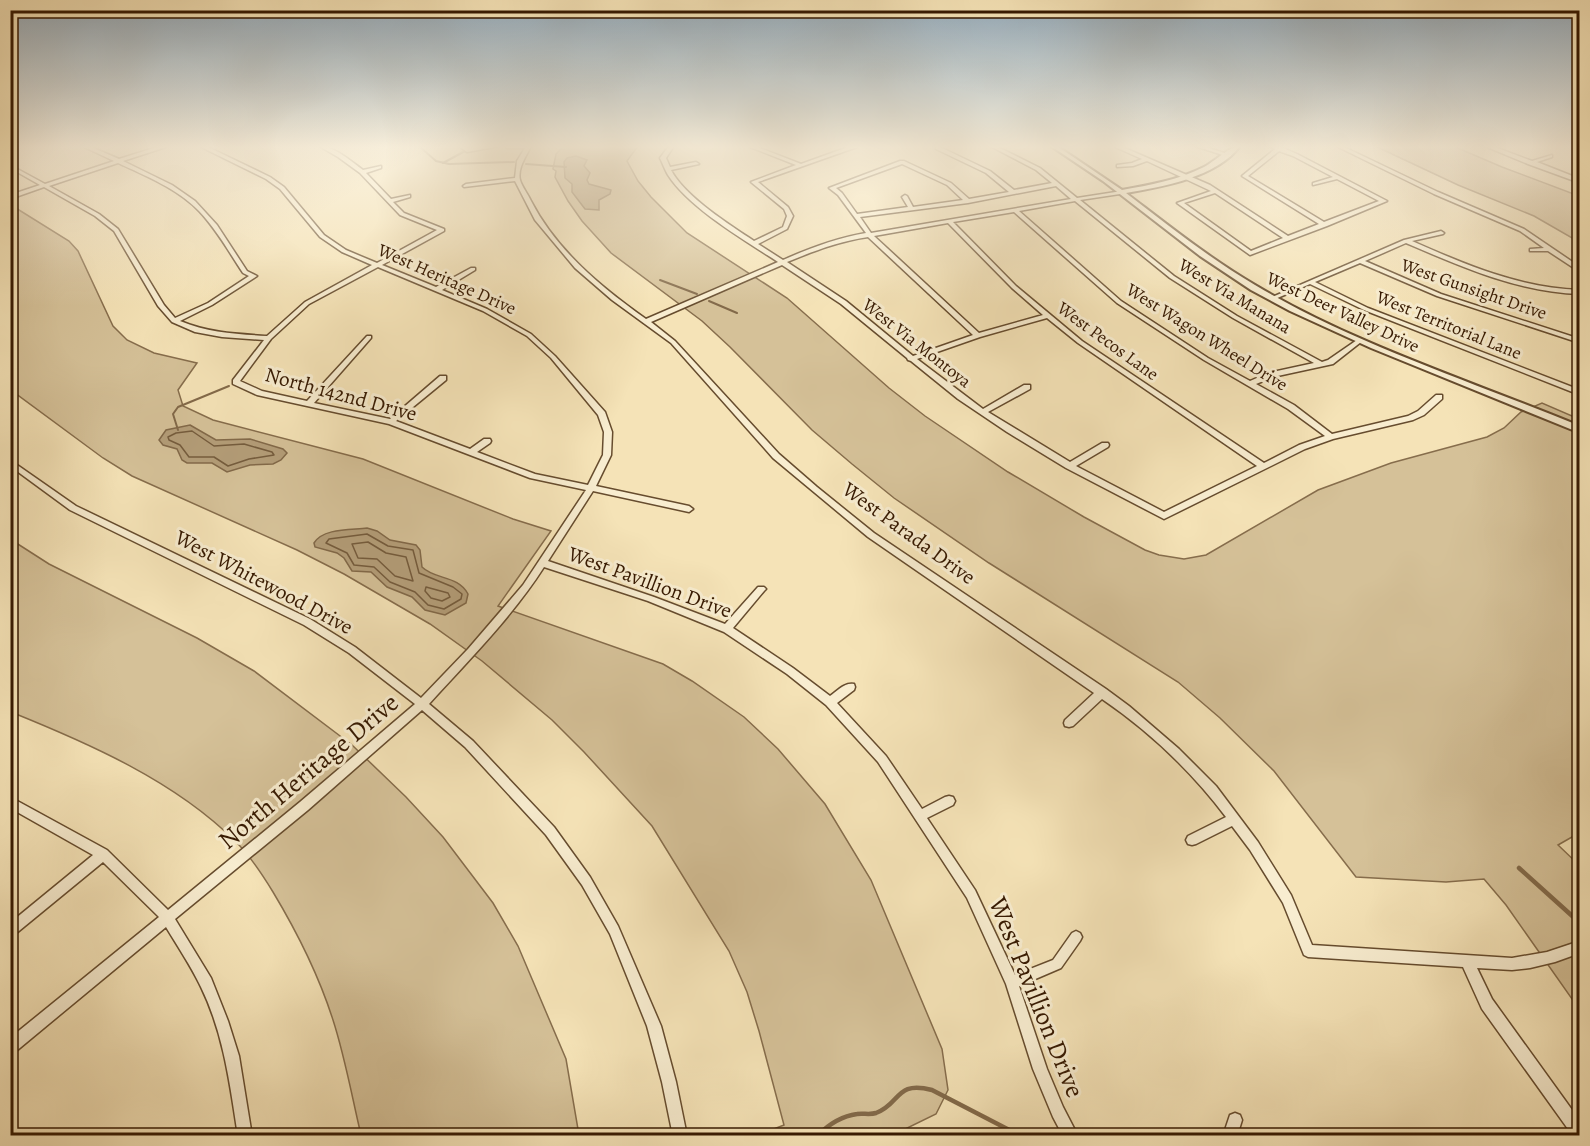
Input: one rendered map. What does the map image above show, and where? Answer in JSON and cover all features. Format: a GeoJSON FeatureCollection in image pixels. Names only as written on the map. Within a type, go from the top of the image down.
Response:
{"type":"FeatureCollection","features":[{"type":"Feature","properties":{"kind":"street"},"geometry":{"type":"LineString","coordinates":[[70,199],[97,215],[116,231],[125,242],[161,306],[174,321],[195,330],[222,335],[269,338],[308,303],[442,230],[402,214],[390,201],[395,199]]}},
{"type":"Feature","properties":{"kind":"street"},"geometry":{"type":"LineString","coordinates":[[174,321],[210,304],[254,276],[245,272],[211,221],[189,199]]}},
{"type":"Feature","properties":{"kind":"street","name":"West Heritage Drive"},"geometry":{"type":"LineString","coordinates":[[291,199],[322,236],[344,251],[438,289],[501,318],[529,335],[547,351],[597,406],[606,423],[608,448],[605,462],[591,488]]}},
{"type":"Feature","properties":{"kind":"street","name":"West Parada Drive"},"geometry":{"type":"LineString","coordinates":[[527,199],[538,220],[565,254],[594,283],[673,342],[776,456],[871,535],[1041,653],[1102,692],[1151,729],[1175,752],[1212,790],[1234,819],[1287,899],[1308,951],[1468,963]]}},
{"type":"Feature","properties":{"kind":"street","name":"West Via Montoya"},"geometry":{"type":"LineString","coordinates":[[695,199],[709,213],[753,244],[833,295],[910,359],[983,412],[1069,466],[1164,516],[1263,466]]}},
{"type":"Feature","properties":{"kind":"street"},"geometry":{"type":"LineString","coordinates":[[753,244],[791,226],[786,208],[776,199]]}},
{"type":"Feature","properties":{"kind":"street"},"geometry":{"type":"LineString","coordinates":[[844,199],[869,234],[978,336]]}},
{"type":"Feature","properties":{"kind":"street"},"geometry":{"type":"LineString","coordinates":[[906,199],[912,209]]}},
{"type":"Feature","properties":{"kind":"street"},"geometry":{"type":"LineString","coordinates":[[855,216],[976,199]]}},
{"type":"Feature","properties":{"kind":"street","name":"West Deer Valley Drive"},"geometry":{"type":"LineString","coordinates":[[1130,199],[1213,261],[1273,298],[1359,340],[1580,430]]}},
{"type":"Feature","properties":{"kind":"street"},"geometry":{"type":"LineString","coordinates":[[1191,199],[1180,203],[1250,253],[1384,201],[1381,199]]}},
{"type":"Feature","properties":{"kind":"street"},"geometry":{"type":"LineString","coordinates":[[1229,199],[1288,239]]}},
{"type":"Feature","properties":{"kind":"street"},"geometry":{"type":"LineString","coordinates":[[1283,199],[1325,225]]}},
{"type":"Feature","properties":{"kind":"street"},"geometry":{"type":"LineString","coordinates":[[1451,199],[1505,222],[1551,249],[1580,270]]}},
{"type":"Feature","properties":{"kind":"street"},"geometry":{"type":"LineString","coordinates":[[646,322],[815,248],[869,234],[1077,200]]}},
{"type":"Feature","properties":{"kind":"street","name":"West Via Manana"},"geometry":{"type":"LineString","coordinates":[[1077,200],[1172,277],[1235,317],[1319,363]]}},
{"type":"Feature","properties":{"kind":"street","name":"West Wagon Wheel Drive"},"geometry":{"type":"LineString","coordinates":[[1016,211],[1119,302],[1206,359],[1291,407],[1331,437]]}},
{"type":"Feature","properties":{"kind":"street","name":"West Pecos Lane"},"geometry":{"type":"LineString","coordinates":[[950,222],[1014,287],[1047,316],[1138,382],[1263,466]]}},
{"type":"Feature","properties":{"kind":"street"},"geometry":{"type":"LineString","coordinates":[[1273,298],[1406,241],[1441,233]]}},
{"type":"Feature","properties":{"kind":"street"},"geometry":{"type":"LineString","coordinates":[[1406,241],[1468,266],[1535,287],[1580,292]]}},
{"type":"Feature","properties":{"kind":"street"},"geometry":{"type":"LineString","coordinates":[[1532,250],[1551,249]]}},
{"type":"Feature","properties":{"kind":"street","name":"West Gunsight Drive"},"geometry":{"type":"LineString","coordinates":[[1360,261],[1439,295],[1580,341]]}},
{"type":"Feature","properties":{"kind":"street"},"geometry":{"type":"LineString","coordinates":[[438,289],[473,269]]}},
{"type":"Feature","properties":{"kind":"street","name":"West Territorial Lane"},"geometry":{"type":"LineString","coordinates":[[1310,282],[1366,309],[1580,393]]}},
{"type":"Feature","properties":{"kind":"street"},"geometry":{"type":"LineString","coordinates":[[910,359],[1047,316]]}},
{"type":"Feature","properties":{"kind":"street"},"geometry":{"type":"LineString","coordinates":[[309,403],[369,337]]}},
{"type":"Feature","properties":{"kind":"street","name":"North 142nd Drive"},"geometry":{"type":"LineString","coordinates":[[269,338],[236,382],[260,393],[391,422],[533,476],[689,509]]}},
{"type":"Feature","properties":{"kind":"street"},"geometry":{"type":"LineString","coordinates":[[1252,383],[1271,375],[1339,357],[1359,340]]}},
{"type":"Feature","properties":{"kind":"street"},"geometry":{"type":"LineString","coordinates":[[391,422],[442,378]]}},
{"type":"Feature","properties":{"kind":"street"},"geometry":{"type":"LineString","coordinates":[[983,412],[1027,387]]}},
{"type":"Feature","properties":{"kind":"street"},"geometry":{"type":"LineString","coordinates":[[1263,466],[1331,437],[1410,418],[1421,413],[1439,397]]}},
{"type":"Feature","properties":{"kind":"street"},"geometry":{"type":"LineString","coordinates":[[470,453],[488,441]]}},
{"type":"Feature","properties":{"kind":"street"},"geometry":{"type":"LineString","coordinates":[[1069,466],[1105,445]]}},
{"type":"Feature","properties":{"kind":"street","name":"West Whitewood Drive"},"geometry":{"type":"LineString","coordinates":[[11,463],[73,508],[307,622],[352,650],[469,744],[550,831],[586,882],[614,930],[654,1026],[680,1136]]}},
{"type":"Feature","properties":{"kind":"street","name":"North Heritage Drive"},"geometry":{"type":"LineString","coordinates":[[10,1047],[347,770],[422,704],[500,620],[543,563],[591,488]]}},
{"type":"Feature","properties":{"kind":"street","name":"West Pavillion Drive"},"geometry":{"type":"LineString","coordinates":[[543,563],[651,599],[727,629],[790,671],[831,702],[882,759],[971,894],[1012,983],[1040,1069],[1071,1136]]}},
{"type":"Feature","properties":{"kind":"street"},"geometry":{"type":"LineString","coordinates":[[727,629],[761,589]]}},
{"type":"Feature","properties":{"kind":"street"},"geometry":{"type":"LineString","coordinates":[[831,702],[850,687]]}},
{"type":"Feature","properties":{"kind":"street"},"geometry":{"type":"LineString","coordinates":[[1069,723],[1102,692]]}},
{"type":"Feature","properties":{"kind":"street"},"geometry":{"type":"LineString","coordinates":[[920,816],[949,801]]}},
{"type":"Feature","properties":{"kind":"street"},"geometry":{"type":"LineString","coordinates":[[10,802],[103,854],[167,917],[207,983],[232,1056],[245,1136]]}},
{"type":"Feature","properties":{"kind":"street"},"geometry":{"type":"LineString","coordinates":[[1192,840],[1234,819]]}},
{"type":"Feature","properties":{"kind":"street"},"geometry":{"type":"LineString","coordinates":[[10,931],[103,854]]}},
{"type":"Feature","properties":{"kind":"street"},"geometry":{"type":"LineString","coordinates":[[1012,983],[1056,964],[1076,937]]}},
{"type":"Feature","properties":{"kind":"street"},"geometry":{"type":"LineString","coordinates":[[1580,947],[1538,962],[1468,963],[1487,1004],[1580,1134]]}},
{"type":"Feature","properties":{"kind":"street"},"geometry":{"type":"LineString","coordinates":[[1230,1136],[1235,1120]]}},
{"type":"Feature","properties":{"kind":"shaded area"},"geometry":{"type":"Polygon","coordinates":[[[653,199],[687,233],[787,298],[889,388],[925,416],[1008,472],[1084,517],[1145,550],[1159,555],[1184,559],[1206,555],[1318,490],[1391,463],[1487,437],[1504,428],[1521,412],[1542,403],[1579,419],[1579,833],[1558,845],[1579,865],[1579,1009],[1506,905],[1484,879],[1446,882],[1356,877],[1274,771],[1220,718],[1178,682],[989,563],[894,498],[812,430],[702,321],[611,253],[582,221],[568,201],[653,199]]]}},
{"type":"Feature","properties":{"kind":"shaded area"},"geometry":{"type":"Polygon","coordinates":[[[1493,199],[1579,199],[1579,242],[1534,216],[1493,199]]]}},
{"type":"Feature","properties":{"kind":"shaded area"},"geometry":{"type":"Polygon","coordinates":[[[11,205],[69,241],[78,251],[113,326],[127,340],[154,353],[197,363],[178,390],[183,406],[213,420],[363,459],[513,519],[551,531],[498,606],[663,664],[744,717],[778,749],[825,804],[871,880],[942,1049],[948,1090],[936,1114],[893,1135],[758,1135],[784,1125],[747,992],[729,951],[652,826],[552,720],[482,661],[430,624],[344,574],[297,550],[132,476],[103,458],[11,390],[11,205]]]}},
{"type":"Feature","properties":{"kind":"shaded area"},"geometry":{"type":"Polygon","coordinates":[[[10,539],[49,564],[197,638],[254,671],[352,745],[406,797],[443,837],[493,903],[518,946],[566,1059],[579,1135],[361,1135],[341,1048],[321,987],[307,954],[282,907],[246,852],[186,800],[158,782],[100,751],[11,712],[10,539]]]}},
{"type":"Feature","properties":{"kind":"water"},"geometry":{"type":"Polygon","coordinates":[[[578,199],[600,199],[599,210],[585,209],[578,199]]]}},
{"type":"Feature","properties":{"kind":"water"},"geometry":{"type":"Polygon","coordinates":[[[190,425],[216,440],[250,439],[283,449],[287,453],[273,464],[250,465],[227,472],[212,463],[187,463],[182,460],[177,449],[163,445],[159,440],[166,430],[190,425]]]}},
{"type":"Feature","properties":{"kind":"water"},"geometry":{"type":"Polygon","coordinates":[[[367,528],[377,531],[390,540],[416,545],[420,550],[422,567],[464,588],[468,594],[466,603],[445,615],[425,610],[412,597],[387,587],[371,572],[352,571],[344,558],[337,553],[315,547],[314,543],[318,538],[331,532],[367,528]]]}},
{"type":"Feature","properties":{"kind":"waterway"},"geometry":{"type":"LineString","coordinates":[[660,280],[697,294]]}},
{"type":"Feature","properties":{"kind":"waterway"},"geometry":{"type":"LineString","coordinates":[[709,301],[737,313]]}},
{"type":"Feature","properties":{"kind":"waterway"},"geometry":{"type":"LineString","coordinates":[[178,430],[173,414],[178,407],[229,386]]}},
{"type":"Feature","properties":{"kind":"waterway"},"geometry":{"type":"LineString","coordinates":[[1519,868],[1580,923]]}},
{"type":"Feature","properties":{"kind":"waterway"},"geometry":{"type":"LineString","coordinates":[[817,1136],[840,1119],[851,1115],[876,1113],[884,1109],[900,1094],[911,1088],[932,1090],[1021,1136]]}}]}
